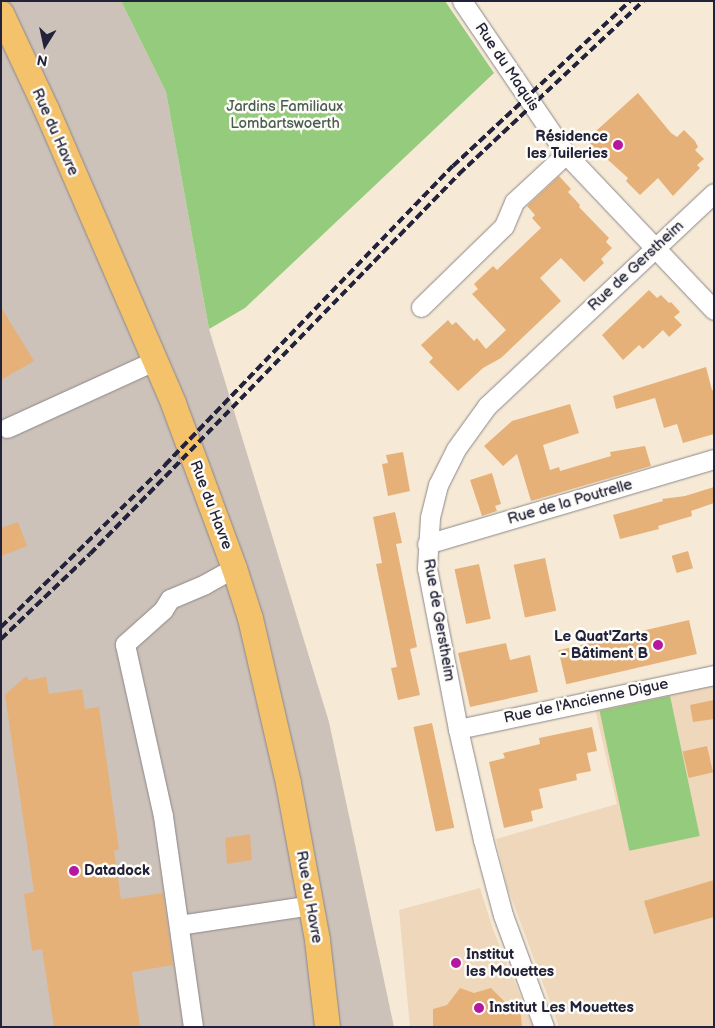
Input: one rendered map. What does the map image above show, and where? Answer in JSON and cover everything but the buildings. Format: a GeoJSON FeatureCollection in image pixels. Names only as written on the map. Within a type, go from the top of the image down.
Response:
{"type":"FeatureCollection","features":[{"type":"Feature","properties":{"kind":"main road","name":"Rue du Havre"},"geometry":{"type":"LineString","coordinates":[[1,13],[173,403],[234,568],[250,618],[288,783],[317,940],[327,1027]]}},
{"type":"Feature","properties":{"kind":"street","name":"Rue du Maquis"},"geometry":{"type":"LineString","coordinates":[[462,1],[566,154],[714,310]]}},
{"type":"Feature","properties":{"kind":"street"},"geometry":{"type":"LineString","coordinates":[[421,307],[504,226],[514,202],[566,154]]}},
{"type":"Feature","properties":{"kind":"street","name":"Rue de Gerstheim"},"geometry":{"type":"LineString","coordinates":[[544,1027],[494,884],[458,728],[427,568],[430,517],[438,486],[456,449],[487,406],[714,193]]}},
{"type":"Feature","properties":{"kind":"street"},"geometry":{"type":"LineString","coordinates":[[3,425],[154,361]]}},
{"type":"Feature","properties":{"kind":"street","name":"Rue de la Poutrelle"},"geometry":{"type":"LineString","coordinates":[[427,544],[714,459]]}},
{"type":"Feature","properties":{"kind":"street"},"geometry":{"type":"LineString","coordinates":[[193,1027],[163,816],[125,644],[163,610],[170,599],[234,568]]}},
{"type":"Feature","properties":{"kind":"street","name":"Rue de l'Ancienne Digue"},"geometry":{"type":"LineString","coordinates":[[458,728],[714,675]]}},
{"type":"Feature","properties":{"kind":"street"},"geometry":{"type":"LineString","coordinates":[[179,925],[311,905]]}},
{"type":"Feature","properties":{"kind":"shaded area"},"geometry":{"type":"Polygon","coordinates":[[[1,1],[121,1],[166,92],[209,329],[329,722],[394,1027],[1,1027],[1,1]]]}},
{"type":"Feature","properties":{"kind":"shaded area"},"geometry":{"type":"Polygon","coordinates":[[[714,685],[714,1027],[559,1027],[507,886],[496,839],[617,804],[595,709],[714,685]]]}},
{"type":"Feature","properties":{"kind":"shaded area","name":"Institut les Mouettes"},"geometry":{"type":"Polygon","coordinates":[[[480,888],[493,929],[533,1027],[410,1027],[399,910],[480,888]]]}},
{"type":"Feature","properties":{"kind":"green space","name":"Jardins Familiaux Lombartswoerth"},"geometry":{"type":"Polygon","coordinates":[[[121,1],[445,1],[494,73],[245,308],[209,329],[166,92],[121,1]]]}},
{"type":"Feature","properties":{"kind":"green space"},"geometry":{"type":"Polygon","coordinates":[[[670,696],[700,836],[629,851],[600,711],[670,696]]]}},
{"type":"Feature","properties":{"kind":"railway"},"geometry":{"type":"LineString","coordinates":[[1,627],[165,465],[453,166],[630,1]]}},
{"type":"Feature","properties":{"kind":"railway"},"geometry":{"type":"LineString","coordinates":[[1,639],[90,554],[459,174],[643,1]]}},
{"type":"Feature","properties":{"kind":"place","name":"Résidence les Tuileries"},"geometry":{"type":"Point","coordinates":[618,145]}},
{"type":"Feature","properties":{"kind":"place","name":"Le Quat'Zarts - Bâtiment B"},"geometry":{"type":"Point","coordinates":[658,645]}},
{"type":"Feature","properties":{"kind":"place","name":"Datadock"},"geometry":{"type":"Point","coordinates":[74,871]}},
{"type":"Feature","properties":{"kind":"place","name":"Institut les Mouettes"},"geometry":{"type":"Point","coordinates":[456,963]}},
{"type":"Feature","properties":{"kind":"place","name":"Institut Les Mouettes"},"geometry":{"type":"Point","coordinates":[479,1008]}}]}
